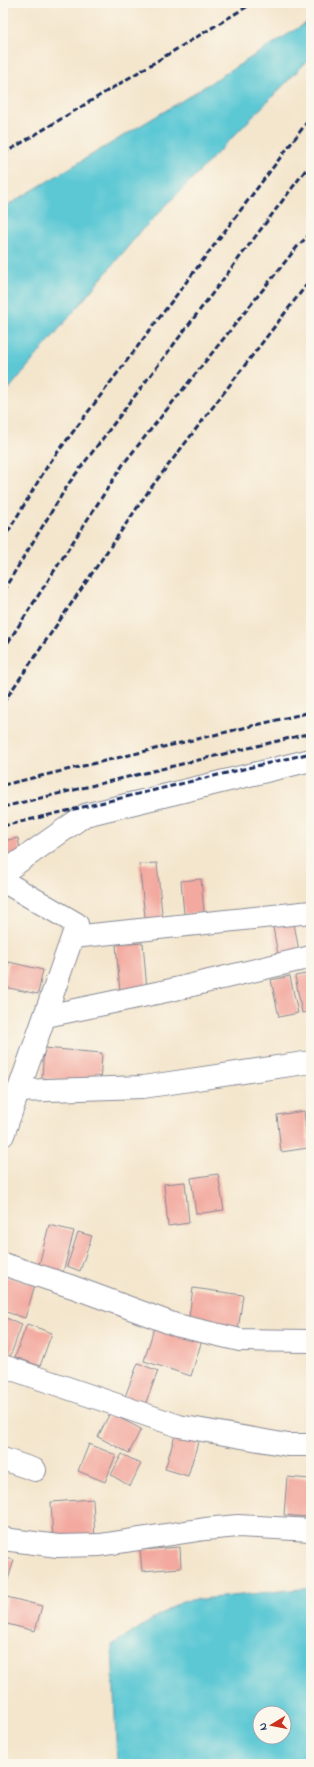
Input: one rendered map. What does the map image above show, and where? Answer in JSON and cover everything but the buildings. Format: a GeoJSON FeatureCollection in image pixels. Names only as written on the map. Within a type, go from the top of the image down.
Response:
{"type":"FeatureCollection","features":[{"type":"Feature","properties":{"kind":"street"},"geometry":{"type":"LineString","coordinates":[[3,873],[85,815],[311,760]]}},
{"type":"Feature","properties":{"kind":"street"},"geometry":{"type":"LineString","coordinates":[[3,881],[77,924],[3,1136]]}},
{"type":"Feature","properties":{"kind":"street"},"geometry":{"type":"LineString","coordinates":[[72,937],[311,912]]}},
{"type":"Feature","properties":{"kind":"street"},"geometry":{"type":"LineString","coordinates":[[46,1016],[171,990],[311,958]]}},
{"type":"Feature","properties":{"kind":"street"},"geometry":{"type":"LineString","coordinates":[[18,1091],[143,1087],[311,1062]]}},
{"type":"Feature","properties":{"kind":"street"},"geometry":{"type":"LineString","coordinates":[[3,1264],[73,1287],[176,1324],[240,1340],[311,1341]]}},
{"type":"Feature","properties":{"kind":"street"},"geometry":{"type":"LineString","coordinates":[[3,1366],[179,1426],[288,1445],[311,1444]]}},
{"type":"Feature","properties":{"kind":"street"},"geometry":{"type":"LineString","coordinates":[[3,1460],[36,1470]]}},
{"type":"Feature","properties":{"kind":"street"},"geometry":{"type":"LineString","coordinates":[[3,1539],[58,1546],[100,1545],[205,1529],[238,1526],[311,1530]]}},
{"type":"Feature","properties":{"kind":"water"},"geometry":{"type":"Polygon","coordinates":[[[311,20],[311,57],[141,231],[3,396],[3,208],[175,105],[311,20]]]}},
{"type":"Feature","properties":{"kind":"water"},"geometry":{"type":"Polygon","coordinates":[[[311,1588],[311,1764],[117,1763],[112,1645],[182,1601],[311,1588]]]}},
{"type":"Feature","properties":{"kind":"railway"},"geometry":{"type":"LineString","coordinates":[[3,154],[253,3]]}},
{"type":"Feature","properties":{"kind":"railway"},"geometry":{"type":"LineString","coordinates":[[3,540],[48,465],[311,117]]}},
{"type":"Feature","properties":{"kind":"railway"},"geometry":{"type":"LineString","coordinates":[[3,591],[69,483],[311,163]]}},
{"type":"Feature","properties":{"kind":"railway"},"geometry":{"type":"LineString","coordinates":[[3,650],[124,463],[297,247],[311,233]]}},
{"type":"Feature","properties":{"kind":"railway"},"geometry":{"type":"LineString","coordinates":[[3,703],[150,489],[311,279]]}},
{"type":"Feature","properties":{"kind":"railway"},"geometry":{"type":"LineString","coordinates":[[3,785],[311,712]]}},
{"type":"Feature","properties":{"kind":"railway"},"geometry":{"type":"LineString","coordinates":[[3,807],[311,733]]}},
{"type":"Feature","properties":{"kind":"railway"},"geometry":{"type":"LineString","coordinates":[[3,826],[311,753]]}}]}
